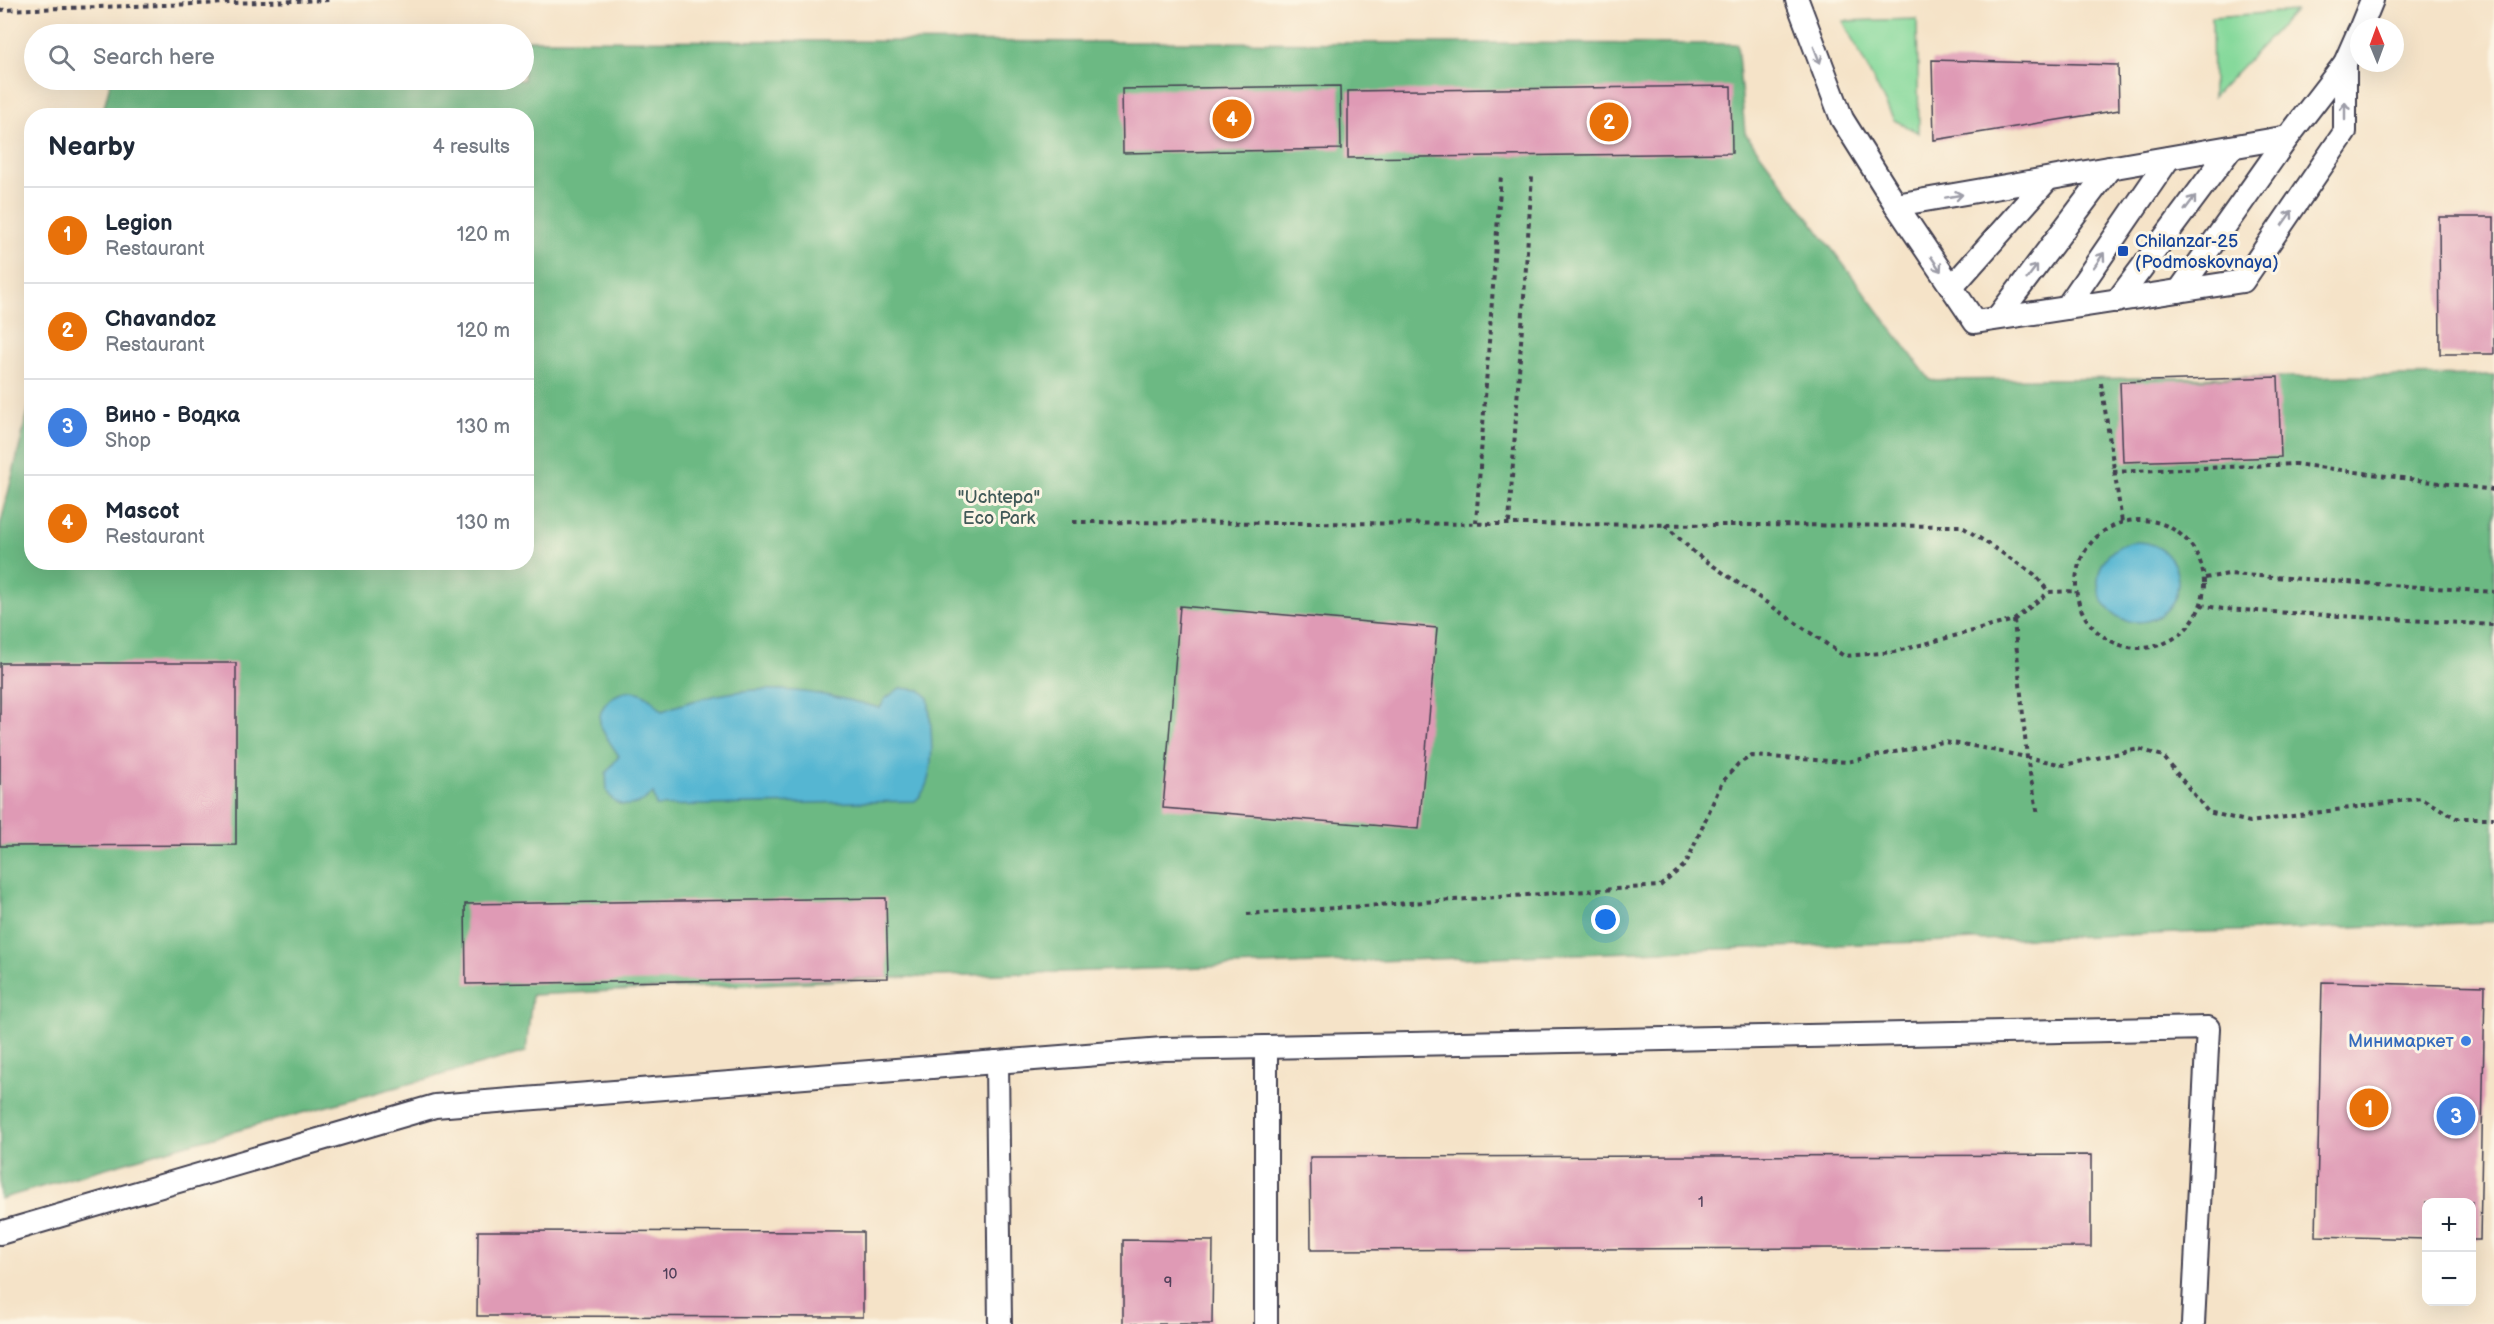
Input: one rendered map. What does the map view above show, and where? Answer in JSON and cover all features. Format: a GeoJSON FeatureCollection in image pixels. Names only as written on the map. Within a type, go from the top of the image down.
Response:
{"type":"FeatureCollection","features":[{"type":"Feature","properties":{"kind":"lane"},"geometry":{"type":"LineString","coordinates":[[1797,0],[1842,119],[1896,205],[1975,322],[2243,281],[2345,132],[2345,63]]}},
{"type":"Feature","properties":{"kind":"lane"},"geometry":{"type":"LineString","coordinates":[[2365,18],[2372,0]]}},
{"type":"Feature","properties":{"kind":"lane"},"geometry":{"type":"LineString","coordinates":[[2178,291],[2288,137],[2345,63],[2350,52]]}},
{"type":"Feature","properties":{"kind":"lane"},"geometry":{"type":"LineString","coordinates":[[1896,205],[2288,137]]}},
{"type":"Feature","properties":{"kind":"lane"},"geometry":{"type":"LineString","coordinates":[[2117,301],[2232,147]]}},
{"type":"Feature","properties":{"kind":"lane"},"geometry":{"type":"LineString","coordinates":[[2066,308],[2169,158]]}},
{"type":"Feature","properties":{"kind":"lane"},"geometry":{"type":"LineString","coordinates":[[1996,318],[2110,168]]}},
{"type":"Feature","properties":{"kind":"lane"},"geometry":{"type":"LineString","coordinates":[[1952,287],[2047,180]]}},
{"type":"Feature","properties":{"kind":"lane"},"geometry":{"type":"LineString","coordinates":[[0,1233],[435,1106],[1164,1049],[2208,1028],[2193,1324]]}},
{"type":"Feature","properties":{"kind":"lane"},"geometry":{"type":"LineString","coordinates":[[1266,1047],[1266,1324]]}},
{"type":"Feature","properties":{"kind":"lane"},"geometry":{"type":"LineString","coordinates":[[998,1062],[1000,1324]]}},
{"type":"Feature","properties":{"kind":"path"},"geometry":{"type":"LineString","coordinates":[[0,10],[329,0]]}},
{"type":"Feature","properties":{"kind":"path"},"geometry":{"type":"LineString","coordinates":[[1476,523],[1501,175]]}},
{"type":"Feature","properties":{"kind":"path"},"geometry":{"type":"LineString","coordinates":[[1509,524],[1532,176]]}},
{"type":"Feature","properties":{"kind":"path"},"geometry":{"type":"LineString","coordinates":[[2101,383],[2122,522]]}},
{"type":"Feature","properties":{"kind":"path"},"geometry":{"type":"LineString","coordinates":[[2113,472],[2295,464],[2494,489]]}},
{"type":"Feature","properties":{"kind":"path"},"geometry":{"type":"LineString","coordinates":[[2154,521],[2173,528],[2189,541],[2200,559],[2205,578],[2201,605],[2196,617],[2183,633],[2166,644],[2146,648],[2126,647],[2107,640],[2091,627],[2080,610],[2076,591],[2077,570],[2084,551],[2097,536],[2122,522],[2154,521]]}},
{"type":"Feature","properties":{"kind":"path"},"geometry":{"type":"LineString","coordinates":[[1073,522],[1961,526],[2034,574],[2049,592]]}},
{"type":"Feature","properties":{"kind":"path"},"geometry":{"type":"LineString","coordinates":[[1665,525],[1696,554],[1844,656],[1894,652],[2014,620],[2049,592],[2076,591]]}},
{"type":"Feature","properties":{"kind":"path"},"geometry":{"type":"LineString","coordinates":[[2205,578],[2229,574],[2494,592]]}},
{"type":"Feature","properties":{"kind":"path"},"geometry":{"type":"LineString","coordinates":[[2201,605],[2223,609],[2494,625]]}},
{"type":"Feature","properties":{"kind":"path"},"geometry":{"type":"LineString","coordinates":[[2014,620],[2026,758],[2038,814]]}},
{"type":"Feature","properties":{"kind":"path"},"geometry":{"type":"LineString","coordinates":[[1247,914],[1660,885],[1686,864],[1722,782],[1738,764],[1752,756],[1847,762],[1942,742],[1968,745],[2064,765],[2139,749],[2163,756],[2208,812],[2250,822],[2421,798],[2456,818],[2494,818]]}},
{"type":"Feature","properties":{"kind":"green space"},"geometry":{"type":"Polygon","coordinates":[[[2295,11],[2213,97],[2212,17],[2295,11]]]}},
{"type":"Feature","properties":{"kind":"green space"},"geometry":{"type":"Polygon","coordinates":[[[1917,19],[1919,133],[1894,120],[1843,21],[1917,19]]]}},
{"type":"Feature","properties":{"kind":"green space","name":"\"Uchtepa\" Eco Park"},"geometry":{"type":"Polygon","coordinates":[[[534,40],[1737,44],[1745,133],[1930,380],[2494,375],[2494,922],[888,978],[532,995],[526,1052],[188,1144],[0,1199],[0,526],[24,428],[24,570],[534,570],[534,108],[104,108],[108,90],[534,90],[534,40]]]}},
{"type":"Feature","properties":{"kind":"water"},"geometry":{"type":"Polygon","coordinates":[[[2138,542],[2153,545],[2166,554],[2175,567],[2178,582],[2175,597],[2166,610],[2153,619],[2138,622],[2123,619],[2110,610],[2101,597],[2098,582],[2101,567],[2110,554],[2123,545],[2138,542]]]}},
{"type":"Feature","properties":{"kind":"water"},"geometry":{"type":"Polygon","coordinates":[[[900,688],[920,690],[928,697],[932,752],[928,781],[923,792],[915,801],[656,806],[653,793],[642,802],[622,805],[611,798],[607,791],[606,773],[619,756],[602,729],[600,720],[605,704],[619,694],[628,691],[645,695],[662,711],[719,695],[770,690],[821,695],[880,708],[885,699],[900,688]]]}},
{"type":"Feature","properties":{"kind":"building"},"geometry":{"type":"Polygon","coordinates":[[[1932,60],[2118,65],[2119,110],[1934,140],[1932,60]]]}},
{"type":"Feature","properties":{"kind":"building"},"geometry":{"type":"Polygon","coordinates":[[[1340,86],[1341,149],[1123,153],[1122,89],[1340,86]]]}},
{"type":"Feature","properties":{"kind":"building"},"geometry":{"type":"Polygon","coordinates":[[[1731,86],[1732,153],[1348,158],[1348,91],[1731,86]]]}},
{"type":"Feature","properties":{"kind":"building"},"geometry":{"type":"Polygon","coordinates":[[[2439,217],[2494,217],[2494,354],[2440,354],[2439,217]]]}},
{"type":"Feature","properties":{"kind":"building"},"geometry":{"type":"Polygon","coordinates":[[[2278,377],[2281,457],[2123,462],[2120,382],[2278,377]]]}},
{"type":"Feature","properties":{"kind":"building"},"geometry":{"type":"Polygon","coordinates":[[[1180,606],[1437,628],[1419,829],[1163,808],[1180,606]]]}},
{"type":"Feature","properties":{"kind":"building"},"geometry":{"type":"Polygon","coordinates":[[[0,663],[236,663],[236,845],[0,846],[0,663]]]}},
{"type":"Feature","properties":{"kind":"building"},"geometry":{"type":"Polygon","coordinates":[[[886,898],[888,978],[466,984],[465,904],[886,898]]]}},
{"type":"Feature","properties":{"kind":"building"},"geometry":{"type":"Polygon","coordinates":[[[2322,982],[2485,986],[2480,1240],[2476,1240],[2476,1198],[2422,1198],[2422,1239],[2316,1236],[2322,982]]]}},
{"type":"Feature","properties":{"kind":"building"},"geometry":{"type":"Polygon","coordinates":[[[2091,1155],[2091,1247],[1311,1250],[1310,1157],[2091,1155]]]}},
{"type":"Feature","properties":{"kind":"building"},"geometry":{"type":"Polygon","coordinates":[[[478,1231],[863,1232],[863,1317],[477,1316],[478,1231]]]}},
{"type":"Feature","properties":{"kind":"building"},"geometry":{"type":"Polygon","coordinates":[[[1123,1240],[1213,1241],[1212,1324],[1123,1324],[1123,1240]]]}},
{"type":"Feature","properties":{"kind":"place","name":"Mascot"},"geometry":{"type":"Point","coordinates":[1232,119]}},
{"type":"Feature","properties":{"kind":"place","name":"Chavandoz"},"geometry":{"type":"Point","coordinates":[1609,122]}},
{"type":"Feature","properties":{"kind":"place","name":"Chilanzar-25 (Podmoskovnaya)"},"geometry":{"type":"Point","coordinates":[2123,251]}},
{"type":"Feature","properties":{"kind":"place","name":"Минимаркет"},"geometry":{"type":"Point","coordinates":[2466,1041]}},
{"type":"Feature","properties":{"kind":"place","name":"Legion"},"geometry":{"type":"Point","coordinates":[2369,1108]}},
{"type":"Feature","properties":{"kind":"place","name":"Вино - Водка"},"geometry":{"type":"Point","coordinates":[2456,1116]}}]}
